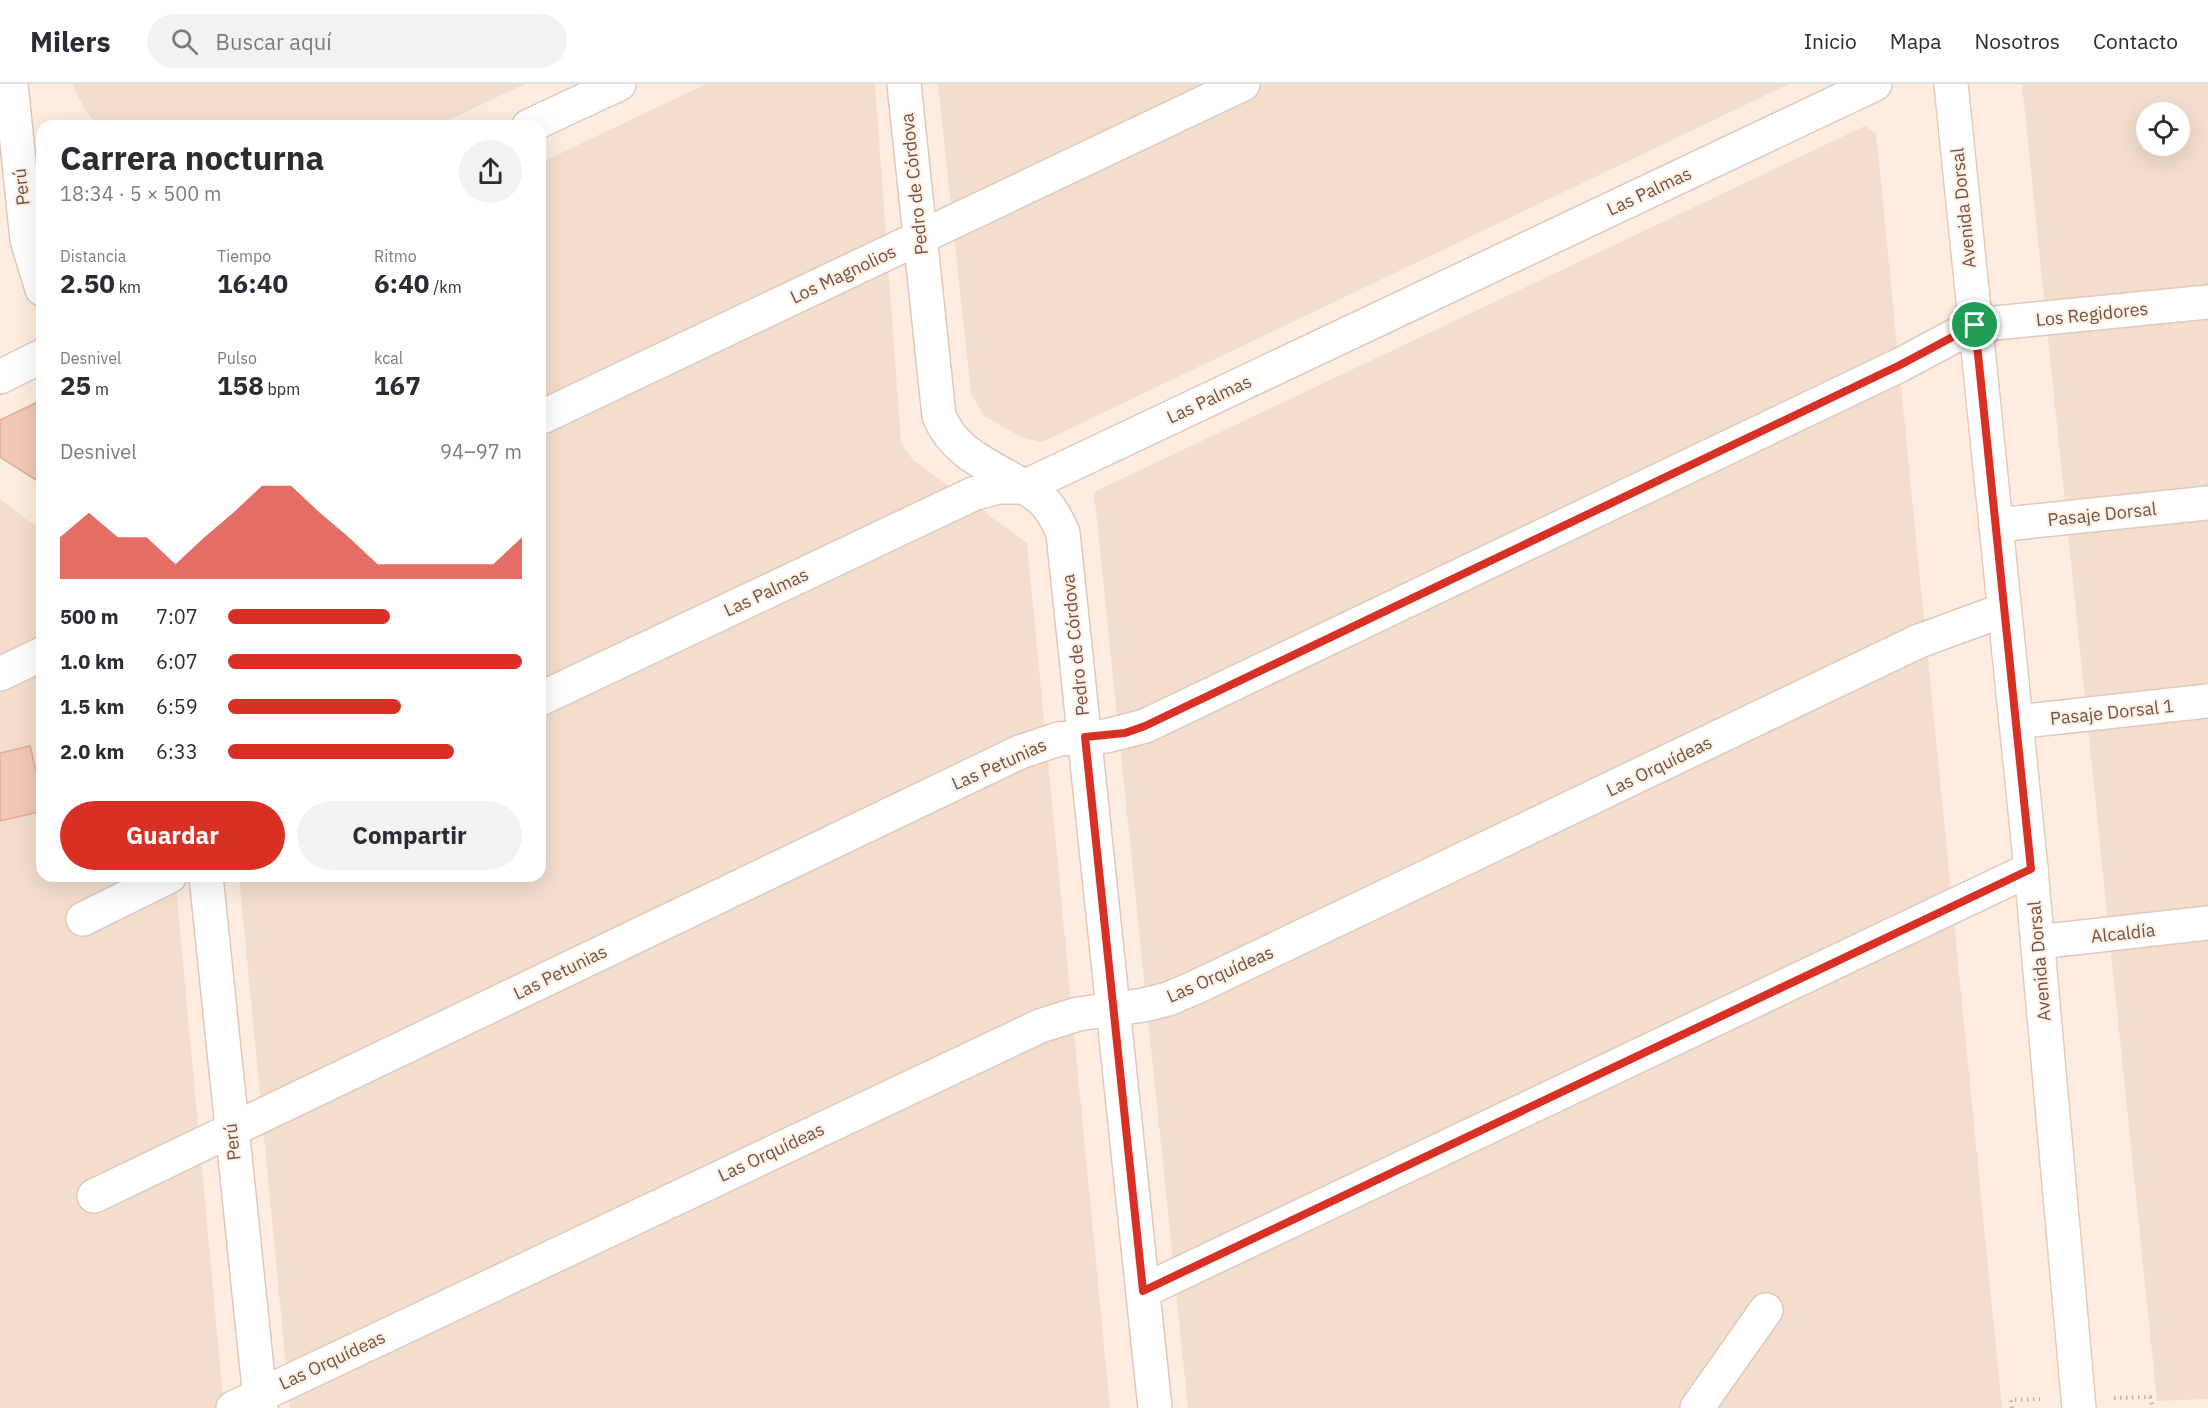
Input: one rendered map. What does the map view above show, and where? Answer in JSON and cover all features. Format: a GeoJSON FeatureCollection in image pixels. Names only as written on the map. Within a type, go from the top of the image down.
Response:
{"type":"FeatureCollection","features":[{"type":"Feature","properties":{"kind":"street","name":"Perú"},"geometry":{"type":"LineString","coordinates":[[11,84],[27,240],[36,269]]}},
{"type":"Feature","properties":{"kind":"street"},"geometry":{"type":"LineString","coordinates":[[542,120],[619,84]]}},
{"type":"Feature","properties":{"kind":"street","name":"Pedro de Córdova"},"geometry":{"type":"LineString","coordinates":[[904,84],[939,416],[945,431],[957,445],[971,456],[1041,498],[1055,515],[1063,533],[1155,1408]]}},
{"type":"Feature","properties":{"kind":"street","name":"Los Magnolios"},"geometry":{"type":"LineString","coordinates":[[546,415],[1243,84]]}},
{"type":"Feature","properties":{"kind":"street","name":"Las Palmas"},"geometry":{"type":"LineString","coordinates":[[546,696],[973,494],[998,487],[1024,487],[1875,84]]}},
{"type":"Feature","properties":{"kind":"street","name":"Avenida Dorsal"},"geometry":{"type":"LineString","coordinates":[[1951,84],[2031,869],[2079,1408]]}},
{"type":"Feature","properties":{"kind":"street","name":"Los Regidores"},"geometry":{"type":"LineString","coordinates":[[1975,325],[2208,302]]}},
{"type":"Feature","properties":{"kind":"street","name":"Las Petunias"},"geometry":{"type":"LineString","coordinates":[[94,1196],[1020,752],[1059,739],[1125,733],[1145,726],[1900,365],[1975,325]]}},
{"type":"Feature","properties":{"kind":"street"},"geometry":{"type":"LineString","coordinates":[[0,377],[36,359]]}},
{"type":"Feature","properties":{"kind":"street","name":"Pasaje Dorsal"},"geometry":{"type":"LineString","coordinates":[[1996,525],[2208,503]]}},
{"type":"Feature","properties":{"kind":"street","name":"Las Orquídeas"},"geometry":{"type":"LineString","coordinates":[[251,1403],[1040,1026],[1078,1014],[1144,1005],[1194,988],[1918,641],[2004,610]]}},
{"type":"Feature","properties":{"kind":"street"},"geometry":{"type":"LineString","coordinates":[[0,674],[36,657]]}},
{"type":"Feature","properties":{"kind":"street","name":"Pasaje Dorsal 1"},"geometry":{"type":"LineString","coordinates":[[2016,722],[2208,701]]}},
{"type":"Feature","properties":{"kind":"street"},"geometry":{"type":"LineString","coordinates":[[1143,1291],[2031,869]]}},
{"type":"Feature","properties":{"kind":"street"},"geometry":{"type":"LineString","coordinates":[[83,919],[158,882]]}},
{"type":"Feature","properties":{"kind":"street","name":"Perú"},"geometry":{"type":"LineString","coordinates":[[207,882],[231,1130],[251,1403]]}},
{"type":"Feature","properties":{"kind":"street","name":"Alcaldía"},"geometry":{"type":"LineString","coordinates":[[2038,942],[2208,923]]}},
{"type":"Feature","properties":{"kind":"street"},"geometry":{"type":"LineString","coordinates":[[1697,1408],[1766,1310]]}},
{"type":"Feature","properties":{"kind":"path"},"geometry":{"type":"LineString","coordinates":[[2150,1397],[2153,1408]]}},
{"type":"Feature","properties":{"kind":"path"},"geometry":{"type":"LineString","coordinates":[[2011,1400],[2012,1408]]}},
{"type":"Feature","properties":{"kind":"shaded area"},"geometry":{"type":"Polygon","coordinates":[[[72,84],[525,84],[449,120],[93,120],[84,108],[72,84]]]}},
{"type":"Feature","properties":{"kind":"shaded area"},"geometry":{"type":"Polygon","coordinates":[[[706,84],[875,84],[901,443],[913,460],[1027,543],[1110,1408],[290,1408],[240,882],[546,882],[546,160],[706,84]]]}},
{"type":"Feature","properties":{"kind":"shaded area"},"geometry":{"type":"Polygon","coordinates":[[[938,84],[1789,84],[1042,442],[1023,438],[984,416],[971,394],[938,84]]]}},
{"type":"Feature","properties":{"kind":"shaded area"},"geometry":{"type":"Polygon","coordinates":[[[2022,84],[2208,84],[2208,1399],[2157,1401],[2022,84]]]}},
{"type":"Feature","properties":{"kind":"shaded area"},"geometry":{"type":"Polygon","coordinates":[[[1865,126],[1876,133],[2002,1408],[1188,1408],[1094,492],[1865,126]]]}},
{"type":"Feature","properties":{"kind":"shaded area"},"geometry":{"type":"Polygon","coordinates":[[[0,499],[36,526],[36,882],[176,882],[224,1408],[0,1408],[0,499]]]}},
{"type":"Feature","properties":{"kind":"building"},"geometry":{"type":"Polygon","coordinates":[[[36,403],[36,480],[0,457],[0,420],[36,403]]]}},
{"type":"Feature","properties":{"kind":"building"},"geometry":{"type":"Polygon","coordinates":[[[30,746],[36,770],[36,812],[0,821],[0,753],[30,746]]]}},
{"type":"Feature","properties":{"kind":"route"},"geometry":{"type":"LineString","coordinates":[[1975,325],[2031,869],[1143,1291],[1085,737],[1125,733],[1145,726],[1900,365],[1975,325]]}}]}
